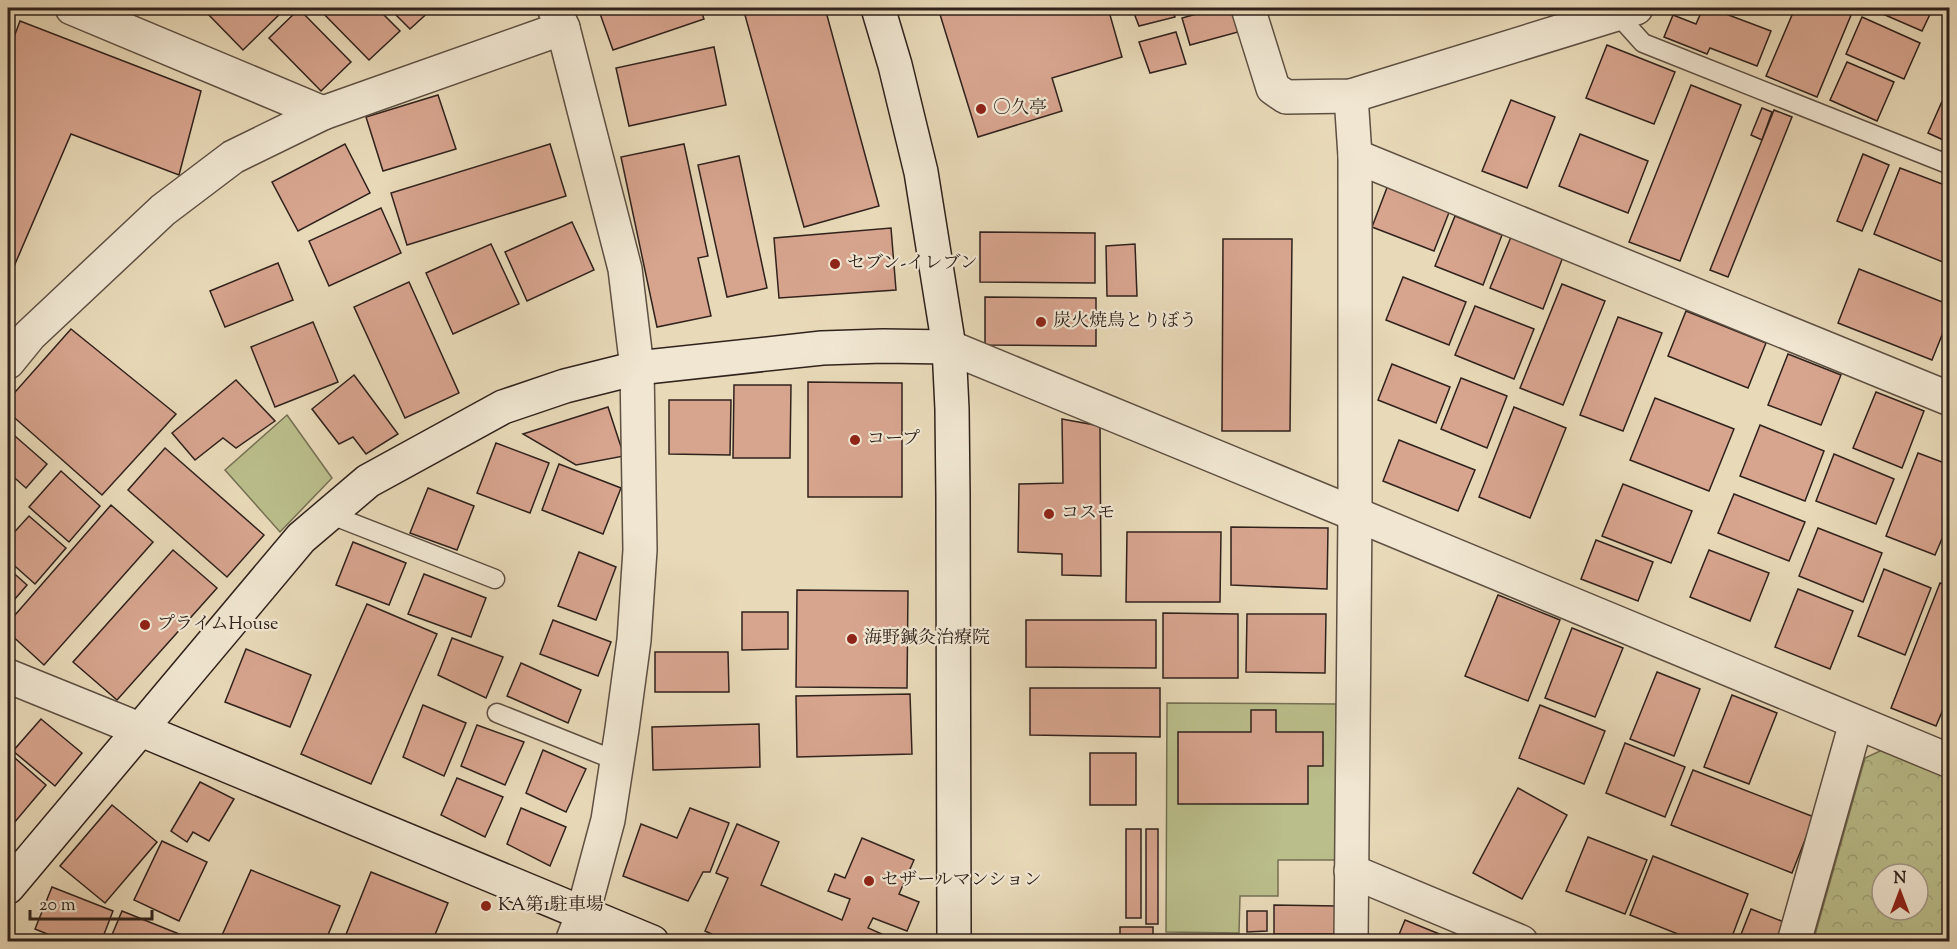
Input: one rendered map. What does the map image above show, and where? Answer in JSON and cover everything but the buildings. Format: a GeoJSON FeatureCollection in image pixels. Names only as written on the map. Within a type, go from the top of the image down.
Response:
{"type":"FeatureCollection","features":[{"type":"Feature","properties":{"kind":"street"},"geometry":{"type":"LineString","coordinates":[[72,8],[323,113]]}},
{"type":"Feature","properties":{"kind":"street"},"geometry":{"type":"LineString","coordinates":[[878,8],[895,65],[921,172],[949,347],[953,498],[954,942]]}},
{"type":"Feature","properties":{"kind":"street"},"geometry":{"type":"LineString","coordinates":[[1248,8],[1273,88],[1286,97],[1351,96],[1626,10]]}},
{"type":"Feature","properties":{"kind":"street"},"geometry":{"type":"LineString","coordinates":[[8,362],[19,331],[163,210],[232,157],[323,113],[559,18],[625,269],[637,368],[640,550],[634,640],[608,820],[578,927]]}},
{"type":"Feature","properties":{"kind":"street"},"geometry":{"type":"LineString","coordinates":[[1351,96],[1355,156],[1355,514],[1351,942]]}},
{"type":"Feature","properties":{"kind":"street"},"geometry":{"type":"LineString","coordinates":[[1355,156],[1950,399]]}},
{"type":"Feature","properties":{"kind":"street"},"geometry":{"type":"LineString","coordinates":[[8,887],[301,538],[368,480],[503,406],[566,386],[637,368],[822,348],[949,347],[1950,761]]}},
{"type":"Feature","properties":{"kind":"street"},"geometry":{"type":"LineString","coordinates":[[8,676],[139,729],[578,927],[652,942]]}},
{"type":"Feature","properties":{"kind":"street"},"geometry":{"type":"LineString","coordinates":[[1794,942],[1856,723]]}},
{"type":"Feature","properties":{"kind":"street"},"geometry":{"type":"LineString","coordinates":[[1351,871],[1521,942]]}},
{"type":"Feature","properties":{"kind":"lane"},"geometry":{"type":"LineString","coordinates":[[1626,10],[1643,44],[1950,165]]}},
{"type":"Feature","properties":{"kind":"lane"},"geometry":{"type":"LineString","coordinates":[[329,514],[495,579]]}},
{"type":"Feature","properties":{"kind":"lane"},"geometry":{"type":"LineString","coordinates":[[497,713],[617,761]]}},
{"type":"Feature","properties":{"kind":"green space"},"geometry":{"type":"Polygon","coordinates":[[[287,415],[332,478],[280,532],[225,470],[287,415]]]}},
{"type":"Feature","properties":{"kind":"green space"},"geometry":{"type":"Polygon","coordinates":[[[1167,703],[1336,704],[1335,860],[1278,860],[1278,896],[1240,896],[1239,933],[1166,932],[1167,703]]]}},
{"type":"Feature","properties":{"kind":"green space"},"geometry":{"type":"Polygon","coordinates":[[[1882,750],[1949,778],[1949,941],[1813,942],[1865,758],[1882,750]]]}},
{"type":"Feature","properties":{"kind":"place","name":"○久亭"},"geometry":{"type":"Point","coordinates":[981,109]}},
{"type":"Feature","properties":{"kind":"place","name":"セブン-イレブン"},"geometry":{"type":"Point","coordinates":[835,264]}},
{"type":"Feature","properties":{"kind":"place","name":"炭火焼鳥とりぼう"},"geometry":{"type":"Point","coordinates":[1041,322]}},
{"type":"Feature","properties":{"kind":"place","name":"コープ"},"geometry":{"type":"Point","coordinates":[855,440]}},
{"type":"Feature","properties":{"kind":"place","name":"コスモ"},"geometry":{"type":"Point","coordinates":[1049,514]}},
{"type":"Feature","properties":{"kind":"place","name":"プライムHouse"},"geometry":{"type":"Point","coordinates":[145,625]}},
{"type":"Feature","properties":{"kind":"place","name":"海野鍼灸治療院"},"geometry":{"type":"Point","coordinates":[852,639]}},
{"type":"Feature","properties":{"kind":"place","name":"セザールマンション"},"geometry":{"type":"Point","coordinates":[869,881]}},
{"type":"Feature","properties":{"kind":"place","name":"KA第1駐車場"},"geometry":{"type":"Point","coordinates":[486,906]}}]}
